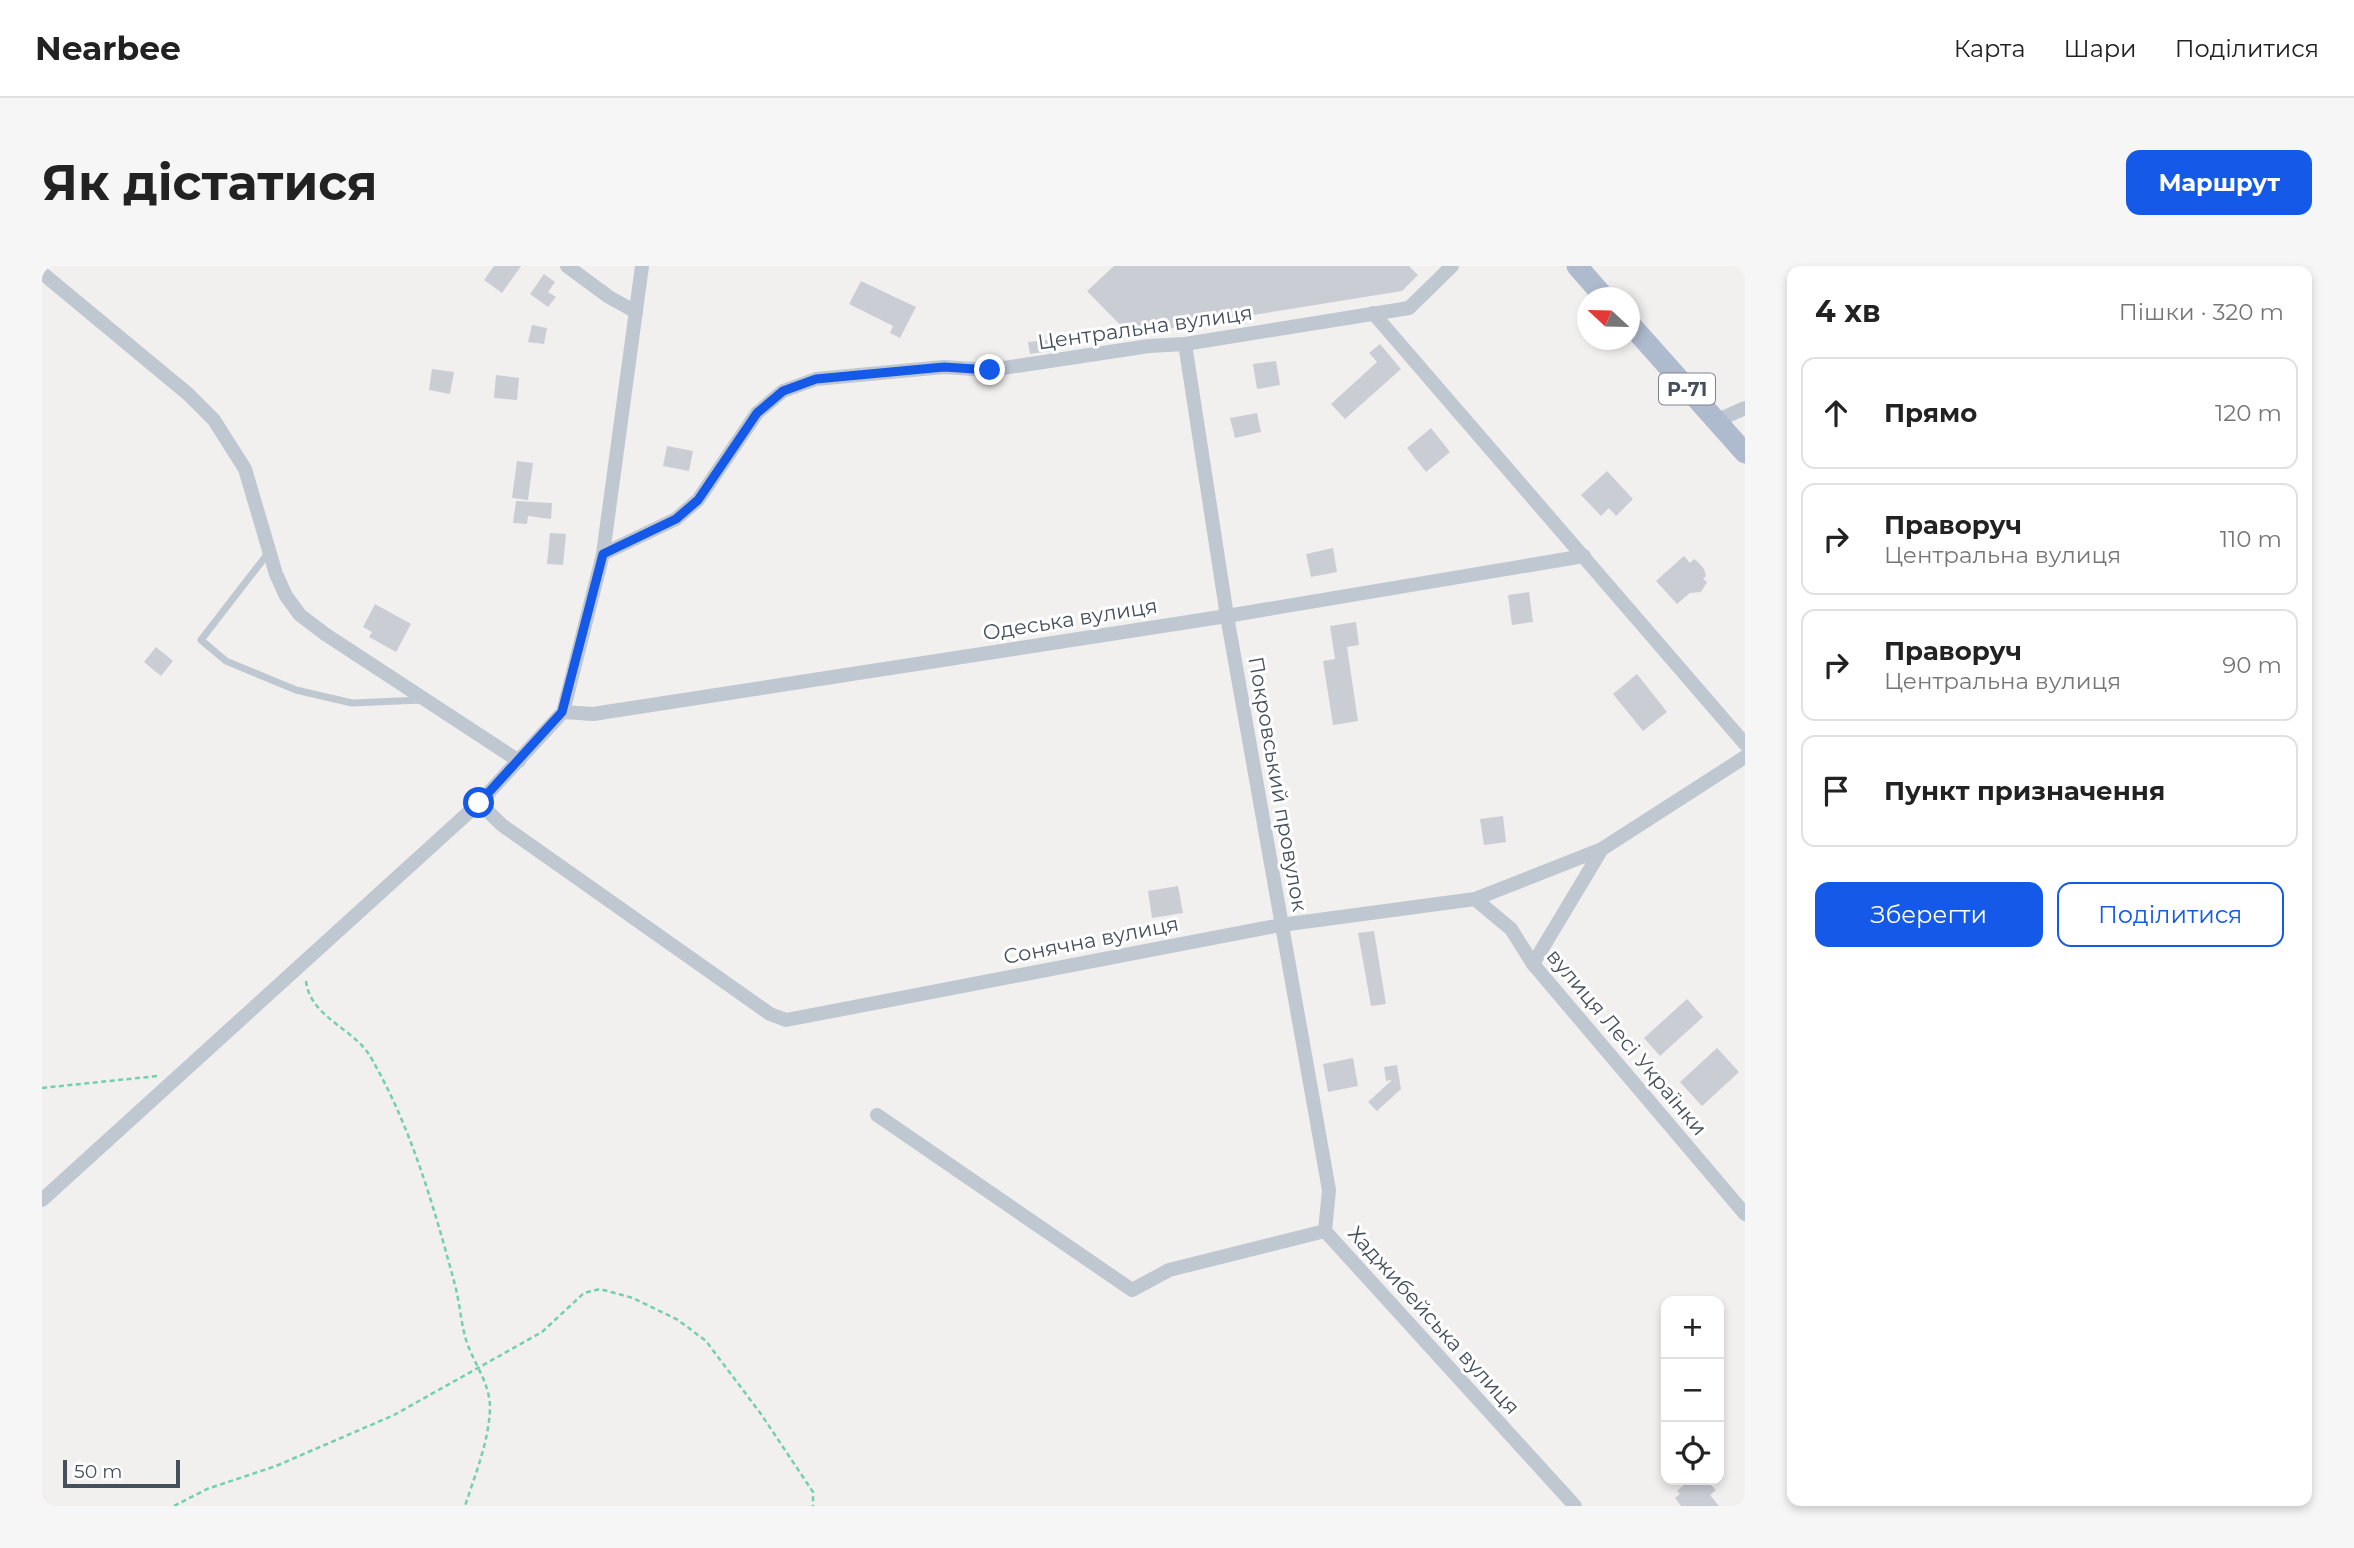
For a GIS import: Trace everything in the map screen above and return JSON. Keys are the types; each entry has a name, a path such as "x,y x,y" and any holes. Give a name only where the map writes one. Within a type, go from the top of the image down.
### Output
{"main road":[{"path":"1577,266 1595,287"},
{"name":"Р-71","path":"1640,336 1745,453"}],"street":[{"path":"568,266 609,297 636,312"},
{"path":"42,1200 479,803 562,712 603,554 642,266"},
{"name":"Центральна вулиця","path":"603,554 676,519 698,500 757,413 783,391 816,379 944,367 990,370 1149,346 1185,344 1409,308 1452,266"},
{"path":"42,272 188,394 214,419 245,469 286,596 300,615 519,761"},
{"path":"1373,313 1745,744"},
{"name":"Покровський провулок","path":"1185,344 1227,616 1329,1190 1325,1231"},
{"path":"1716,421 1745,408"},
{"name":"Одеська вулиця","path":"562,712 593,714 1227,616 1584,556"},
{"name":"Сонячна вулиця","path":"479,803 502,825 771,1014 786,1020 1281,925 1475,899 1602,849 1745,757"},
{"path":"1533,964 1602,849"},
{"name":"вулиця Лесі Українки","path":"1475,899 1511,929 1533,964 1745,1214"},
{"name":"Хаджибейська вулиця","path":"877,1115 1132,1290 1169,1270 1325,1231 1575,1506"}],"lane":[{"path":"270,552 201,640 226,661 296,690 352,704 426,700"}],"path":[{"path":"306,960 306,984 310,997 323,1013 366,1050 401,1119 433,1206 456,1289 467,1342 487,1390 489,1423 465,1506"},
{"path":"42,1088 181,1073"},
{"path":"174,1506 208,1489 276,1466 394,1415 542,1332 584,1293 600,1289 633,1298 678,1320 705,1341 761,1414 813,1492 813,1506"}],"building":[{"path":"494,266 521,266 502,293 484,280"},
{"path":"1114,266 1409,266 1418,275 1402,291 1130,335 1087,291"},
{"path":"544,274 555,282 548,292 556,297 548,307 530,294"},
{"path":"861,281 916,307 900,338 890,333 893,326 849,304"},
{"path":"532,325 547,328 544,344 528,342"},
{"path":"1055,339 1057,350 1030,354 1028,342"},
{"path":"1380,344 1401,369 1345,419 1331,404 1377,362 1369,353"},
{"path":"1276,361 1280,385 1257,389 1253,364"},
{"path":"432,369 454,372 450,394 429,390"},
{"path":"496,375 519,378 517,400 494,398"},
{"path":"1257,413 1261,432 1235,438 1230,418"},
{"path":"1431,428 1450,452 1426,472 1407,448"},
{"path":"667,446 693,451 689,471 663,466"},
{"path":"517,461 533,463 528,500 512,498"},
{"path":"1607,471 1633,499 1616,516 1609,508 1601,516 1581,495"},
{"path":"516,501 552,503 551,519 528,516 527,524 513,523"},
{"path":"550,533 566,534 563,565 547,564"},
{"path":"1333,548 1337,572 1311,577 1306,554"},
{"path":"1684,556 1690,563 1694,559 1699,563 1706,576 1703,579 1707,582 1701,592 1690,593 1677,604 1656,581"},
{"path":"1529,592 1533,622 1512,625 1508,595"},
{"path":"375,604 411,624 396,652 369,637 372,632 363,627"},
{"path":"1356,622 1359,645 1347,647 1358,721 1333,725 1323,661 1335,659 1330,626"},
{"path":"156,647 173,661 161,676 144,662"},
{"path":"1637,674 1667,712 1643,731 1613,694"},
{"path":"1503,816 1506,842 1484,845 1480,819"},
{"path":"1178,886 1183,913 1152,918 1148,891"},
{"path":"1374,931 1386,1004 1371,1006 1358,933"},
{"path":"1687,999 1703,1017 1660,1056 1644,1038"},
{"path":"1717,1048 1739,1072 1702,1106 1680,1082"},
{"path":"1353,1058 1358,1086 1328,1092 1323,1064"},
{"path":"1397,1065 1401,1089 1377,1111 1368,1102 1392,1080 1386,1081 1384,1067"},
{"path":"1684,1485 1711,1485 1716,1490 1710,1495 1719,1506 1681,1506 1675,1498 1680,1494 1677,1491"}],"route":[{"path":"479,803 562,712 603,554 676,519 698,500 757,413 783,391 816,379 944,367 990,370"}]}
